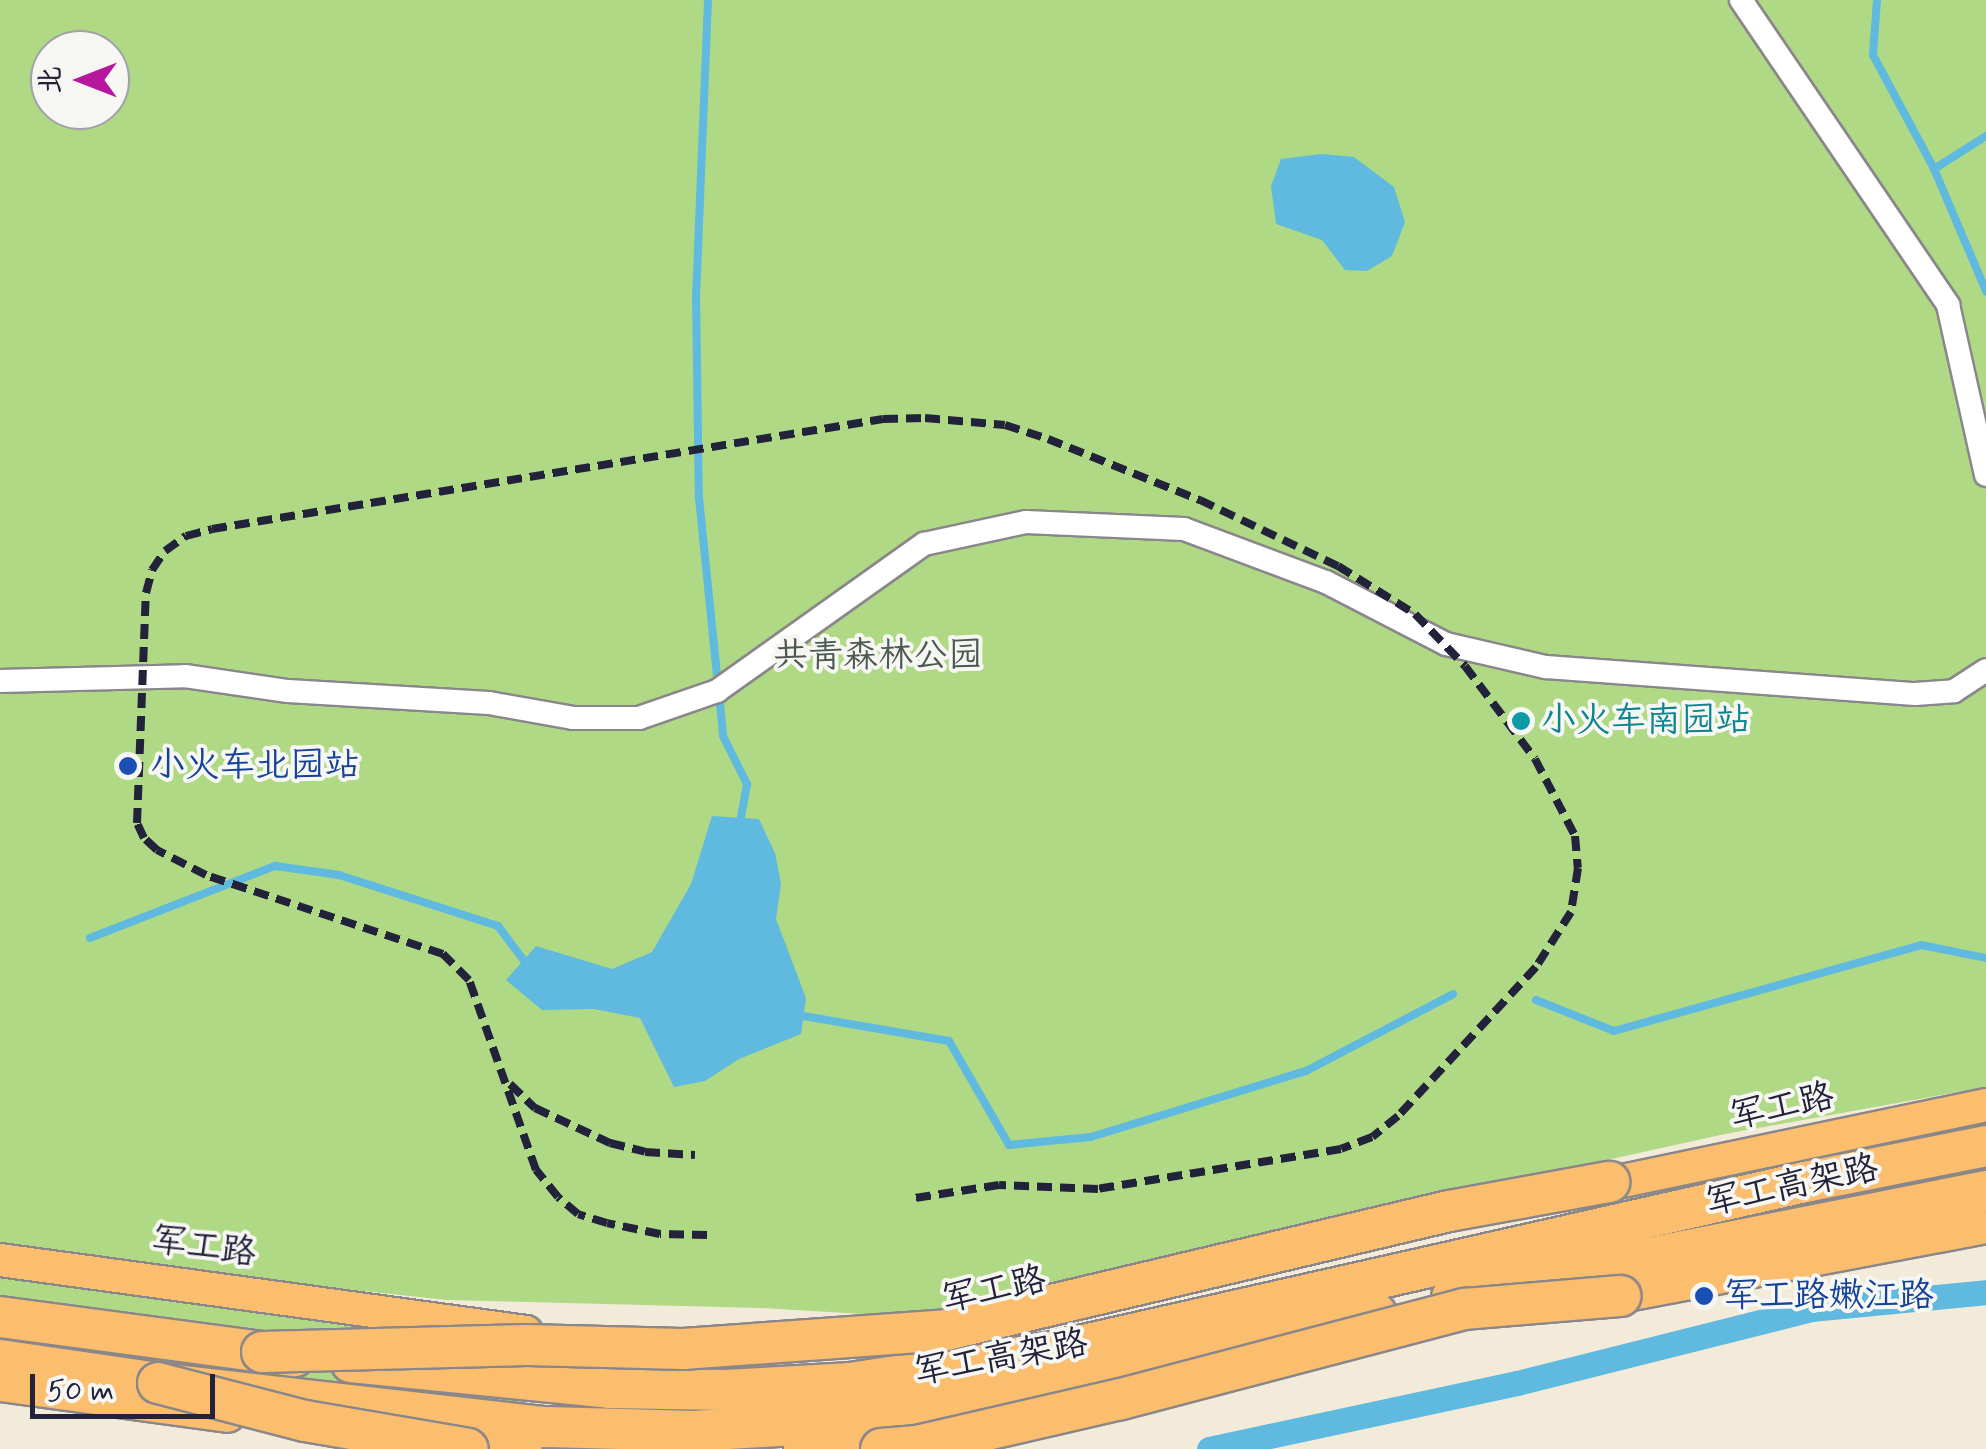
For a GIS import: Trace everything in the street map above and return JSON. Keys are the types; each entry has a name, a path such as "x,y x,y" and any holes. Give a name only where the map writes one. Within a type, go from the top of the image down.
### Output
{"highway":[{"name":"军工高架路","path":"0,1317 262,1352 610,1388 726,1390 850,1383 1052,1352 1805,1182 1986,1146"},
{"path":"262,1352 527,1345 683,1349 946,1330 1449,1211 1609,1182"},
{"name":"军工高架路","path":"0,1360 158,1383 547,1427 693,1431 831,1423 986,1398 1561,1274 1986,1191"},
{"path":"881,1449 917,1446 1121,1400 1465,1310 1620,1296"},
{"path":"158,1383 305,1420 468,1449"}],"main road":[{"name":"军工路","path":"0,1260 667,1351 847,1351 956,1341 1447,1230 1609,1182 1986,1105"},
{"path":"800,1449 958,1430 1620,1296 1986,1227"},
{"path":"0,1386 526,1449"}],"street":[{"path":"1741,0 1948,305 1986,475"},
{"path":"0,681 186,676 288,691 489,703 573,718 639,718 717,691 924,544 1026,522 1184,529 1326,582 1446,644 1546,667 1915,694 1954,691 1986,670"}],"green space":[{"name":"共青森林公园","path":"0,0 1986,0 1986,1087 1725,1134 1272,1234 948,1319 761,1308 447,1300 85,1261 0,1247"},
{"path":"0,1277 532,1352 521,1425 0,1352"}],"water":[{"path":"1322,154 1354,157 1394,187 1405,222 1392,256 1367,271 1345,270 1322,240 1276,224 1271,186 1281,159"},
{"path":"712,816 759,819 775,853 781,884 776,919 806,998 801,1034 739,1059 705,1081 674,1087 640,1018 594,1009 542,1010 506,980 536,946 612,969 652,952 691,884"}],"waterway":[{"path":"708,0 696,293 699,498 723,736 747,784 739,828"},
{"path":"1877,0 1873,55 1934,169 1986,291"},
{"path":"1934,169 1986,136"},
{"path":"90,938 275,866 339,875 498,926 528,966"},
{"path":"1536,1000 1614,1031 1921,945 1986,958"},
{"path":"798,1015 949,1041 1009,1145 1091,1137 1306,1071 1453,994"},
{"path":"1209,1449 1517,1383 1811,1309 1986,1292"}],"railway":[{"path":"707,1235 660,1234 607,1223 578,1214 558,1197 536,1170 469,980 443,954 206,875 157,850 144,838 137,823 146,593 152,570 165,551 186,536 212,529 883,419 925,418 1005,425 1048,439 1200,500 1338,566 1415,614 1465,666 1535,759 1575,836 1578,868 1571,912 1536,967 1398,1116 1372,1137 1341,1149 1098,1189 999,1185 915,1198"},
{"path":"510,1084 535,1108 610,1143 645,1152 695,1155"}],"place":[{"name":"小火车南园站","path":"1521,721"},
{"name":"小火车北园站","path":"128,766"},
{"name":"军工路嫩江路","path":"1704,1296"}]}
